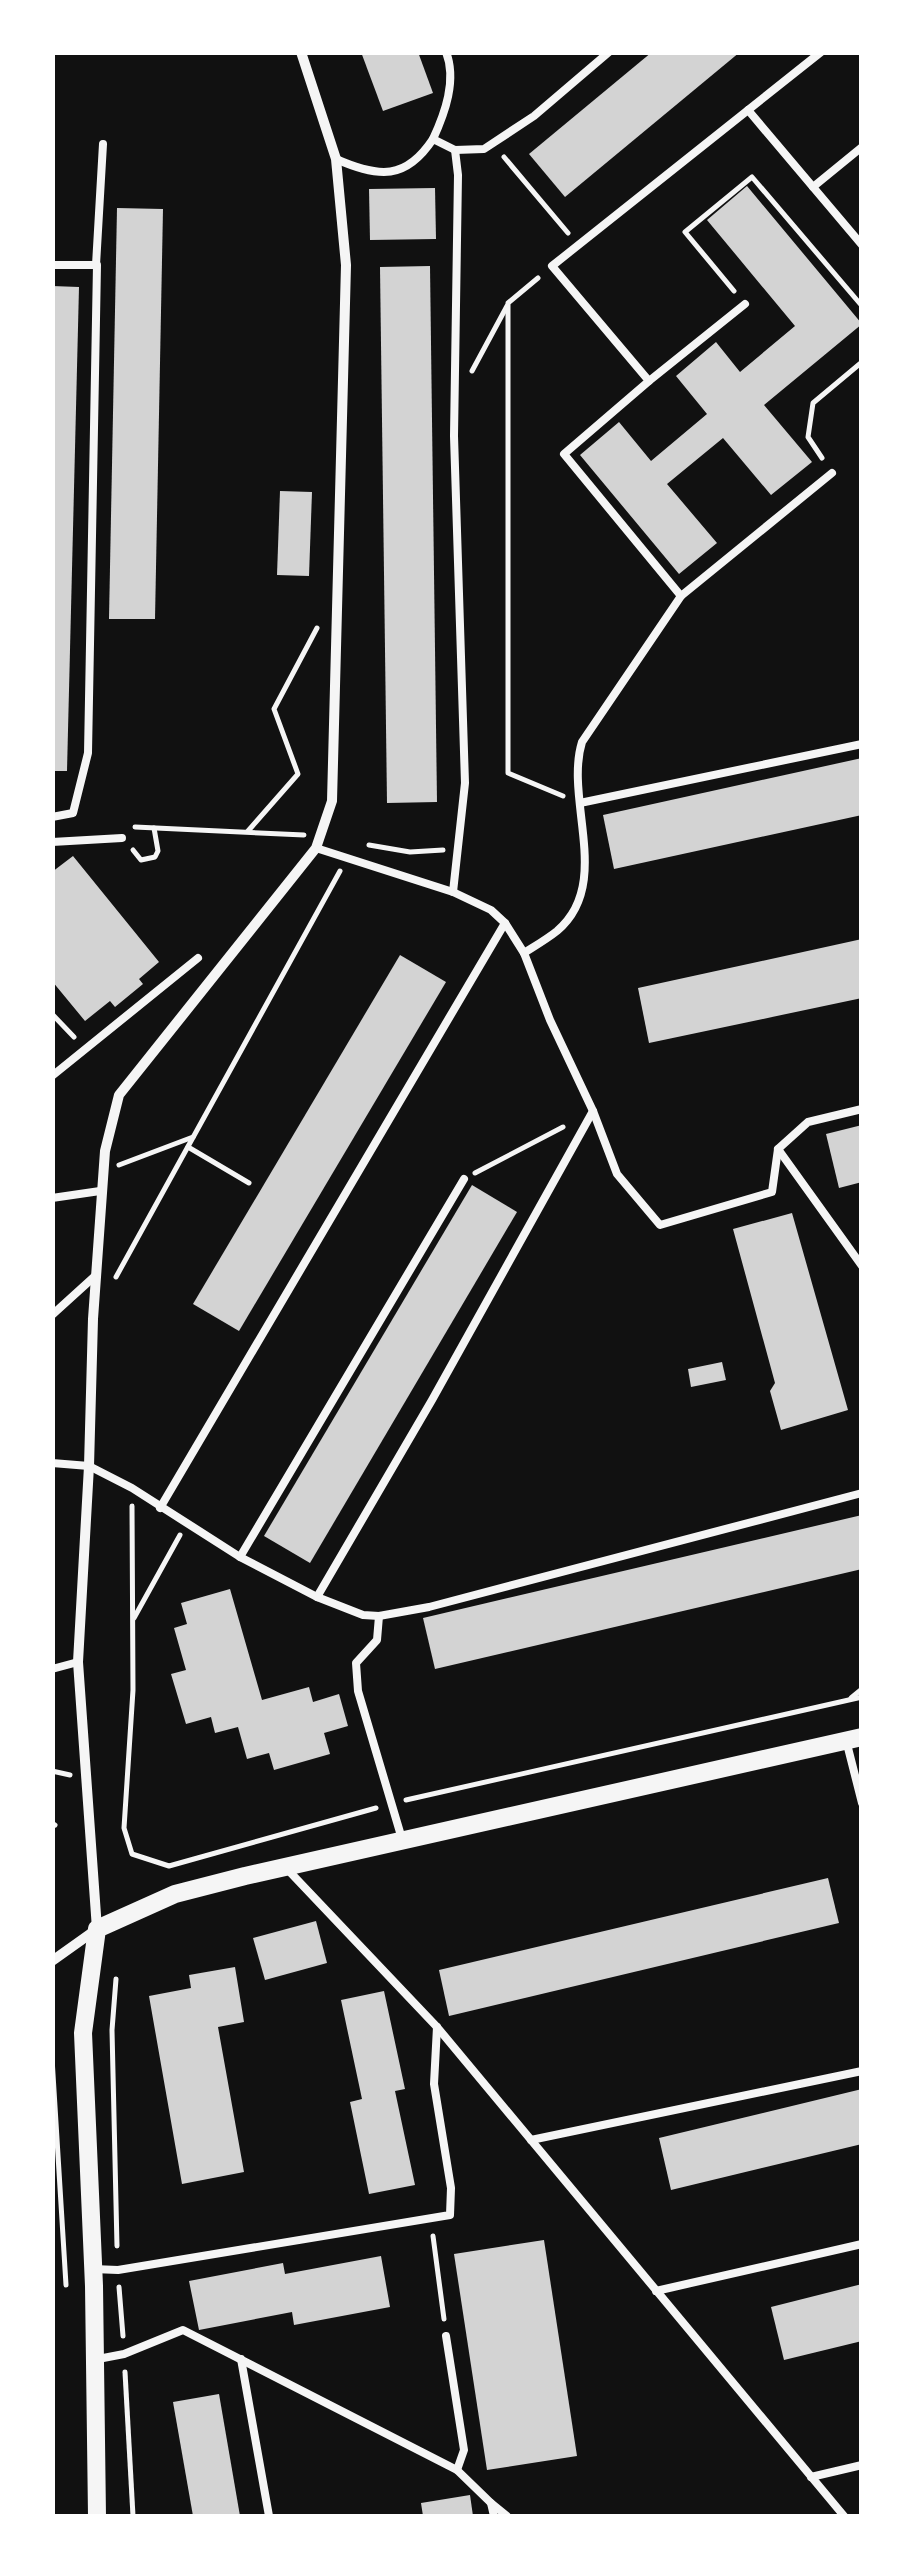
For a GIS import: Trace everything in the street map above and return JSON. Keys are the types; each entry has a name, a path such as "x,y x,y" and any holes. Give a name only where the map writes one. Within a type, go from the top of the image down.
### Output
{"street":[{"path":"97,2516 83,2033 97,1929 78,1662 100,1192 119,1094 318,842 332,801 346,265 336,159 302,52"},
{"path":"52,1960 97,1929 175,1894 402,1838 854,1738"}],"lane":[{"path":"336,159 383,174 408,168 433,138 448,94 450,62 446,52"},
{"path":"433,138 455,150 484,149 534,116 610,52"},
{"path":"649,381 552,266 821,52"},
{"path":"748,110 862,245"},
{"path":"52,817 73,813 88,753 96,265 103,144"},
{"path":"813,187 862,147"},
{"path":"452,892 465,783 454,405 458,175 455,150"},
{"path":"52,265 96,265"},
{"path":"682,596 564,454 745,304"},
{"path":"524,953 560,930 580,898 585,868 576,761 582,742 682,596 832,473"},
{"path":"580,804 862,744"},
{"path":"52,842 122,838"},
{"path":"318,842 347,858 452,892 491,910 505,923 524,953 617,1174 660,1226 772,1192 778,1149 808,1122 862,1109"},
{"path":"160,1508 505,923"},
{"path":"52,1076 198,958"},
{"path":"317,1596 432,1400 593,1111"},
{"path":"778,1149 862,1266"},
{"path":"240,1557 464,1179"},
{"path":"53,1198 100,1192"},
{"path":"52,1316 95,1276"},
{"path":"52,1463 89,1466 132,1488 240,1557 317,1596 364,1615 379,1616 429,1608 862,1492"},
{"path":"379,1616 377,1640 356,1663 358,1691 402,1838"},
{"path":"52,1669 78,1662"},
{"path":"854,1738 862,1802"},
{"path":"285,1867 437,2027 844,2516"},
{"path":"92,2269 118,2270 450,2214 434,2084 437,2027"},
{"path":"530,2140 862,2071"},
{"path":"656,2290 862,2244"},
{"path":"93,2360 124,2354 183,2330 457,2470 507,2516"},
{"path":"446,2336 464,2450 457,2470"},
{"path":"241,2359 269,2516"},
{"path":"811,2477 862,2465"},
{"path":"492,2503 494,2516"}],"path":[{"path":"492,144 578,245"},
{"path":"745,304 685,232 752,178 862,306"},
{"path":"454,405 508,304 552,266"},
{"path":"508,304 508,772 580,804"},
{"path":"832,473 808,437 813,404 862,362"},
{"path":"248,832 298,774 274,709 338,596"},
{"path":"123,827 248,832 410,852 460,847"},
{"path":"136,854 145,860 155,857 158,851 154,828"},
{"path":"112,1285 347,858"},
{"path":"52,1014 85,1050"},
{"path":"464,1179 593,1111"},
{"path":"102,1171 193,1137"},
{"path":"188,1146 250,1183"},
{"path":"133,1620 186,1524"},
{"path":"849,1700 862,1689"},
{"path":"116,1979 112,2030 118,2270 133,2516"},
{"path":"52,2058 66,2285"},
{"path":"430,2218 446,2336"}],"building":[{"path":"361,52 418,52 433,93 383,111"},
{"path":"652,52 740,52 565,197 529,154"},
{"path":"747,186 862,324 764,405 812,462 771,495 723,438 667,484 717,543 679,574 580,455 619,422 651,461 707,414 676,376 716,342 740,372 795,326 707,220"},
{"path":"435,188 436,239 370,240 369,189"},
{"path":"117,208 163,209 155,619 109,619"},
{"path":"430,266 437,802 387,803 380,267"},
{"path":"52,286 79,287 67,771 52,771"},
{"path":"280,491 312,492 309,576 277,575"},
{"path":"862,758 862,815 614,869 603,815"},
{"path":"73,856 159,962 139,979 143,984 115,1007 110,1001 85,1021 52,981 52,872"},
{"path":"862,939 862,998 649,1043 638,988"},
{"path":"400,955 446,982 239,1331 193,1304"},
{"path":"862,1125 862,1182 839,1188 826,1134"},
{"path":"472,1185 517,1212 310,1563 264,1536"},
{"path":"792,1213 848,1410 781,1430 770,1391 775,1383 733,1229"},
{"path":"722,1362 726,1380 691,1387 688,1369"},
{"path":"862,1515 862,1569 435,1669 423,1618"},
{"path":"230,1589 262,1700 309,1687 313,1702 339,1694 348,1726 324,1733 330,1754 274,1770 269,1753 247,1759 238,1727 215,1733 211,1717 186,1724 171,1674 186,1670 174,1628 187,1624 181,1603"},
{"path":"828,1878 839,1923 449,2016 439,1970"},
{"path":"316,1921 327,1963 265,1980 253,1938"},
{"path":"235,1967 244,2022 218,2027 244,2172 182,2184 149,1996 191,1988 189,1975"},
{"path":"384,1991 405,2089 395,2091 415,2185 369,2194 350,2102 362,2099 341,2000"},
{"path":"862,2089 862,2144 671,2190 659,2138"},
{"path":"544,2240 577,2456 487,2470 454,2254"},
{"path":"381,2256 390,2307 294,2325 292,2312 199,2330 189,2281 283,2263 285,2274"},
{"path":"862,2284 862,2341 784,2360 771,2307"},
{"path":"219,2394 240,2516 193,2516 173,2402"},
{"path":"470,2495 473,2516 423,2516 421,2503"}]}
